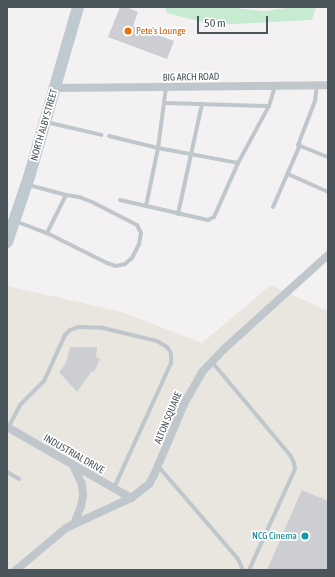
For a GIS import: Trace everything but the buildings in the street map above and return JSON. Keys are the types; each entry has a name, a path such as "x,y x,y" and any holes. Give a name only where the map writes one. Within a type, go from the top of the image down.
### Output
{"street":[{"name":"NORTH ALBY STREET","path":"7,242 45,122 78,7"},
{"name":"BIG ARCH ROAD","path":"55,88 328,85"},
{"name":"ALTON SQUARE","path":"16,570 48,542 74,524 131,498 149,484 191,388 211,361 328,255"},
{"name":"INDUSTRIAL DRIVE","path":"8,427 131,498"},
{"path":"73,464 82,484 83,496 74,524"}],"lane":[{"path":"274,206 300,145 298,145 316,101 317,85"},
{"path":"120,200 208,220 214,217 238,163 269,106 275,86"},
{"path":"146,206 158,148 166,87"},
{"path":"164,103 269,106"},
{"path":"178,214 202,104"},
{"path":"45,122 102,135"},
{"path":"109,136 158,148 238,163"},
{"path":"300,145 328,157"},
{"path":"288,174 328,192"},
{"path":"14,221 47,234 116,266 125,264 132,258 139,244 141,233 136,225 92,202 26,184"},
{"path":"47,234 66,195"},
{"path":"8,427 20,406 44,381 65,335 70,330 78,327 103,328 157,340 167,346 171,353 171,362 114,488"},
{"path":"211,361 290,455 294,463 295,469 249,570"},
{"path":"158,466 238,559 243,570"},
{"path":"7,472 19,479"}],"shaded area":[{"path":"271,285 328,311 328,570 7,570 7,286 122,312 202,343"}],"green space":[{"path":"165,7 225,7 264,11 295,7 316,7 312,20 214,25 167,13"}],"place":[{"name":"Pete's Lounge","path":"128,31"},
{"name":"NCG Cinema","path":"305,536"}]}
